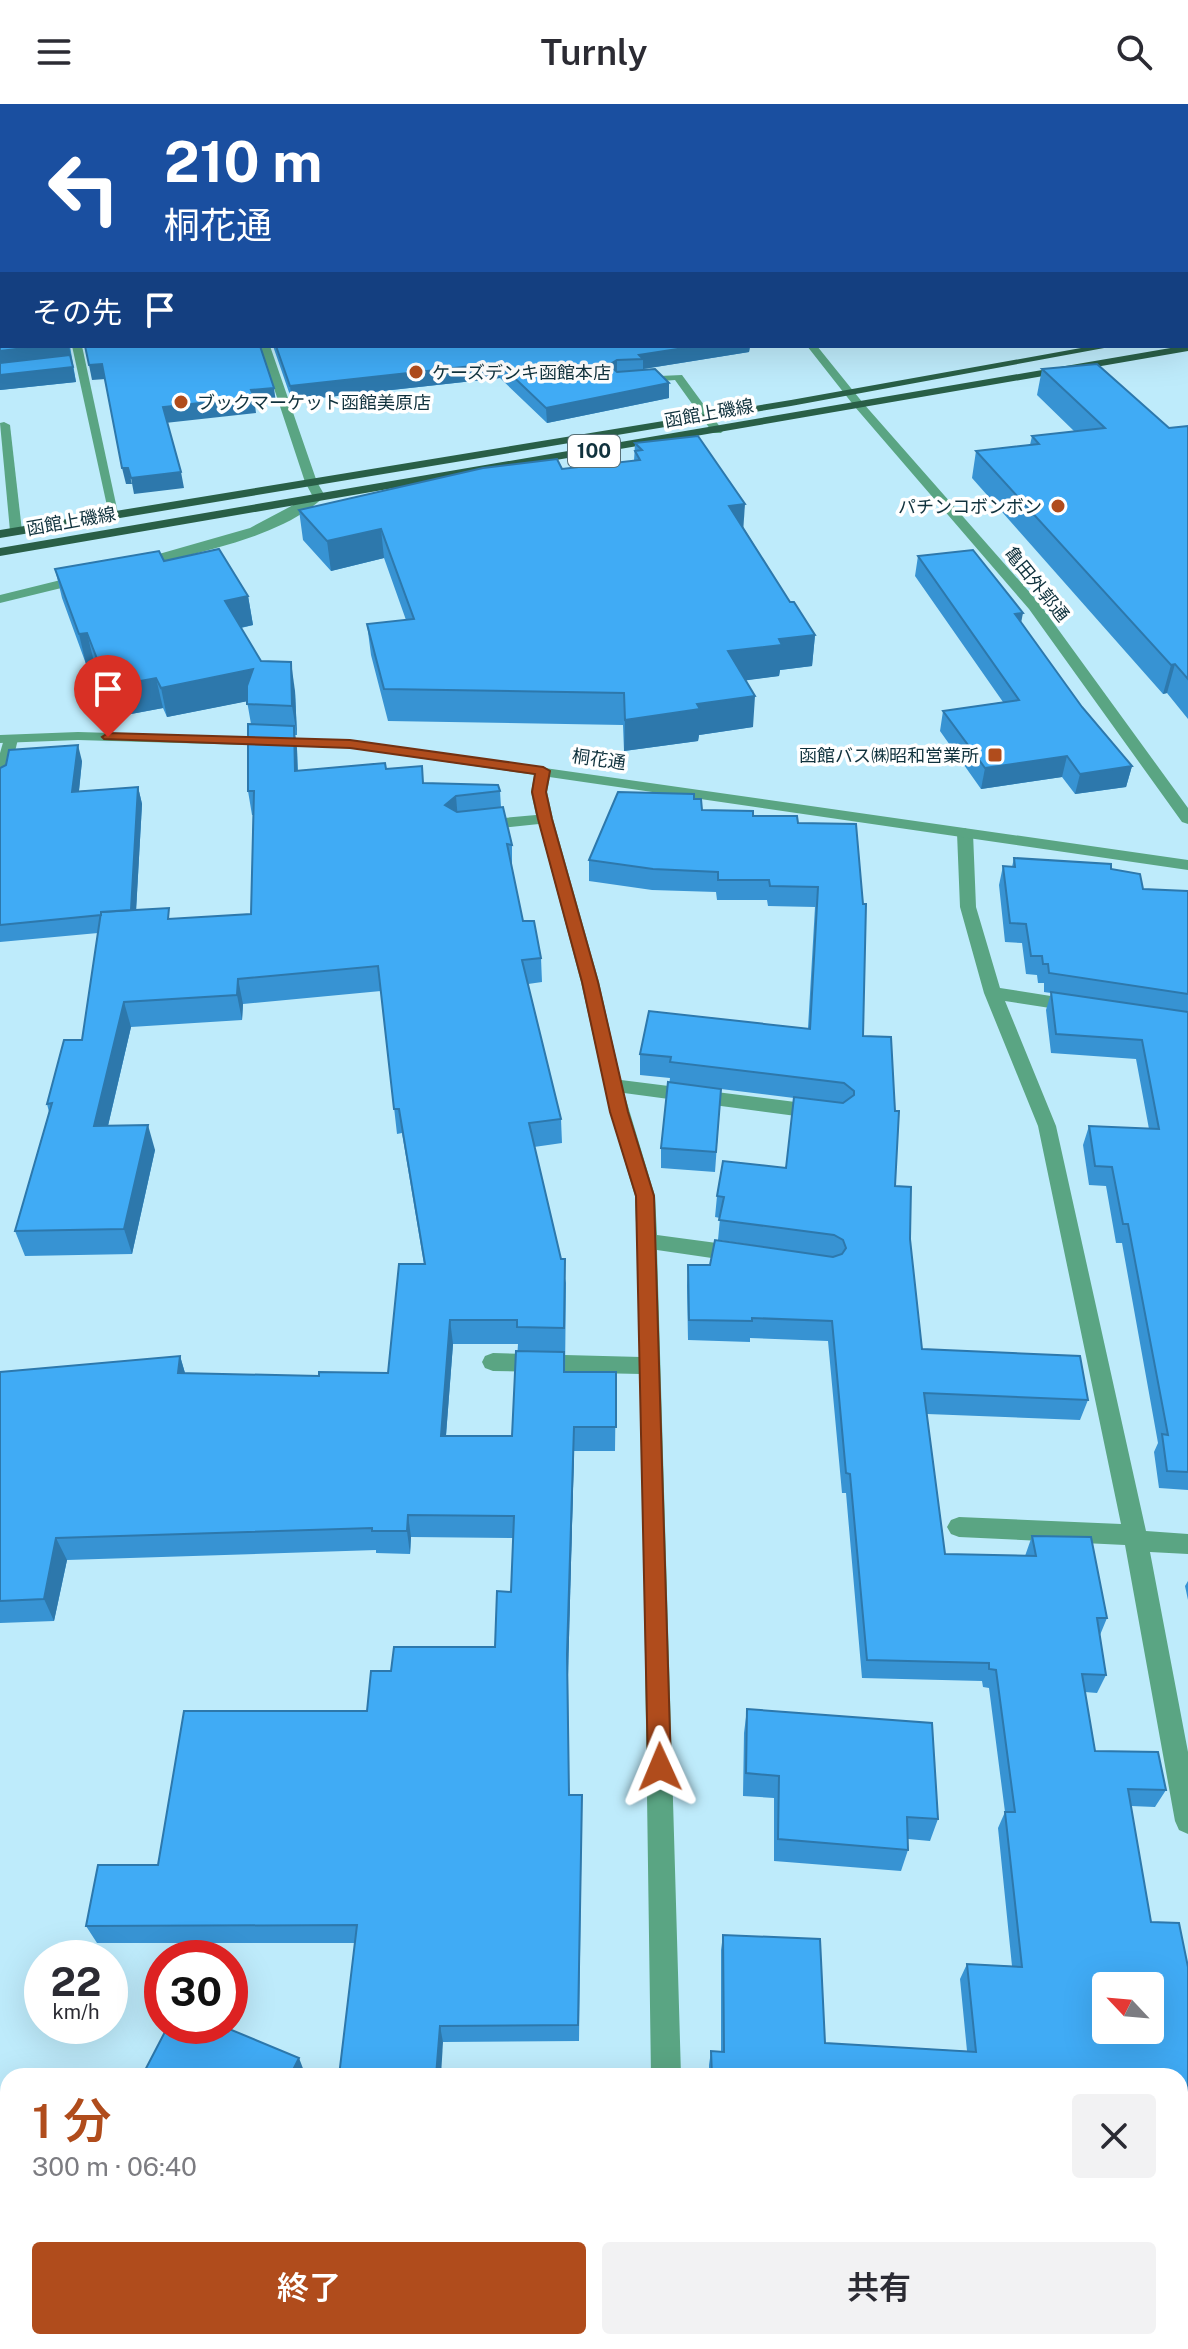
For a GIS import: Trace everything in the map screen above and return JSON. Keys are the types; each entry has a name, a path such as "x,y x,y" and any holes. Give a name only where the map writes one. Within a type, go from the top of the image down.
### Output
{"main road":[{"name":"函館上磯線","path":"0,534 1098,348"},
{"name":"函館上磯線","path":"0,552 717,431 1157,349 1188,348"}],"street":[{"path":"77,348 115,515"},
{"path":"0,599 266,528 293,515 319,496 311,482 266,348"},
{"name":"亀田外郭通","path":"814,348 859,405 1034,606 1188,819"},
{"path":"67,364 80,363"},
{"path":"617,381 678,377 717,431"},
{"path":"0,426 4,425 16,531"},
{"name":"桐花通","path":"5,739 78,736 350,744 1188,865"},
{"path":"0,781 5,739"},
{"path":"543,771 539,792 545,819 590,982 613,1085 645,1196 652,1366 666,2068"},
{"path":"458,828 545,819"},
{"path":"965,833 968,907 993,993 1047,1126 1135,1538 1188,1821"},
{"path":"993,993 1098,1009"},
{"path":"613,1085 840,1114"},
{"path":"649,1241 754,1256"},
{"path":"493,1362 652,1366"},
{"path":"959,1527 1188,1544"}],"building":[{"path":"85,348 261,348 274,388 251,390 254,397 163,407 181,472 131,478 128,468 122,468 102,364 89,365"},
{"name":"ケーズデンキ函館本店","path":"277,348 684,348 639,355 643,359 617,360 609,365 617,372 655,369 669,383 546,408 499,363 290,386"},
{"path":"70,355 73,367 0,375 0,363"},
{"path":"1097,364 1169,428 1188,426 1188,679 1175,664 1171,665 976,451 1039,444 1032,436 1105,428 1042,369"},
{"path":"698,436 745,504 729,506 790,602 794,602 815,635 779,639 782,645 728,651 755,696 697,704 700,709 625,720 624,693 384,689 367,624 414,619 381,529 327,541 299,510 483,468 557,459 562,469 640,460 635,451 642,450 635,443"},
{"path":"219,549 248,596 225,601 261,661 291,662 292,706 247,704 247,686 253,669 161,688 156,678 108,687 87,633 79,634 55,569 159,551 164,561"},
{"path":"973,550 1023,613 1015,614 1082,707 1132,766 1080,774 1067,756 985,768 943,711 1019,700 918,556"},
{"path":"248,724 294,726 295,771 385,763 386,769 422,766 423,783 498,785 500,791 456,796 445,805 457,812 503,807 512,845 507,844 523,921 534,921 541,958 522,960 561,1119 529,1123 561,1259 565,1259 564,1328 517,1327 517,1320 450,1320 441,1436 512,1436 516,1351 564,1352 564,1372 616,1372 616,1427 574,1427 567,1654 569,1795 582,1795 578,2025 440,2026 437,2068 340,2068 357,1925 86,1926 98,1865 158,1865 184,1711 367,1711 371,1671 391,1671 394,1647 495,1647 497,1591 511,1592 514,1516 408,1515 407,1531 372,1531 372,1528 56,1538 44,1599 0,1601 0,1372 180,1356 178,1373 319,1376 319,1372 388,1373 399,1264 425,1264 399,1109 394,1109 378,966 238,979 237,995 124,1002 94,1126 148,1125 124,1229 15,1231 52,1103 47,1104 64,1040 82,1040 101,912 169,908 168,919 251,914 254,791 248,791"},
{"path":"78,745 72,792 138,787 131,910 0,925 0,768 6,765 9,750"},
{"path":"618,792 694,794 694,799 701,799 702,810 753,811 753,816 797,816 798,823 856,824 863,904 866,904 863,1036 891,1037 895,1111 899,1111 895,1186 911,1187 910,1239 922,1349 1080,1356 1088,1400 924,1393 945,1554 1036,1556 1032,1536 1091,1537 1107,1618 1097,1618 1106,1675 1082,1674 1095,1751 1158,1752 1166,1790 1128,1789 1151,1922 1179,1923 1188,1967 1188,2068 712,2068 711,2051 724,2052 723,1935 820,1939 825,2043 976,2052 967,1964 1022,1967 1005,1812 1015,1812 996,1670 989,1669 989,1663 867,1660 832,1321 752,1318 752,1321 689,1320 688,1265 710,1265 715,1240 833,1257 842,1254 846,1248 843,1240 834,1235 719,1220 724,1197 717,1196 723,1161 786,1168 794,1097 843,1103 854,1095 854,1091 844,1083 670,1062 671,1057 640,1054 649,1011 810,1029 818,887 770,886 769,880 718,880 718,872 653,869 589,860"},
{"path":"1014,858 1111,864 1111,869 1140,874 1143,889 1188,891 1188,994 1049,973 1048,964 1043,964 1042,956 1031,956 1026,924 1010,923 1003,866 1015,867"},
{"path":"1051,992 1188,1012 1188,1472 1167,1471 1162,1434 1168,1435 1128,1224 1123,1224 1112,1167 1095,1166 1089,1126 1159,1129 1142,1040 1056,1034"},
{"path":"668,1082 721,1089 716,1152 661,1148"},
{"path":"747,1709 932,1723 938,1819 907,1817 908,1850 778,1839 779,1776 746,1773"},
{"path":"248,2037 299,2058 294,2068 146,2068 159,2044 248,2044"}],"place":[{"name":"ケーズデンキ函館本店","path":"416,372"},
{"name":"ブックマーケット函館美原店","path":"181,402"},
{"name":"パチンコボンボン","path":"1058,506"},
{"name":"函館バス㈱昭和営業所","path":"995,755"}],"route":[{"path":"108,737 350,744 543,771 539,792 545,819 590,982 619,1112 645,1196 649,1241 660,1767"}]}
